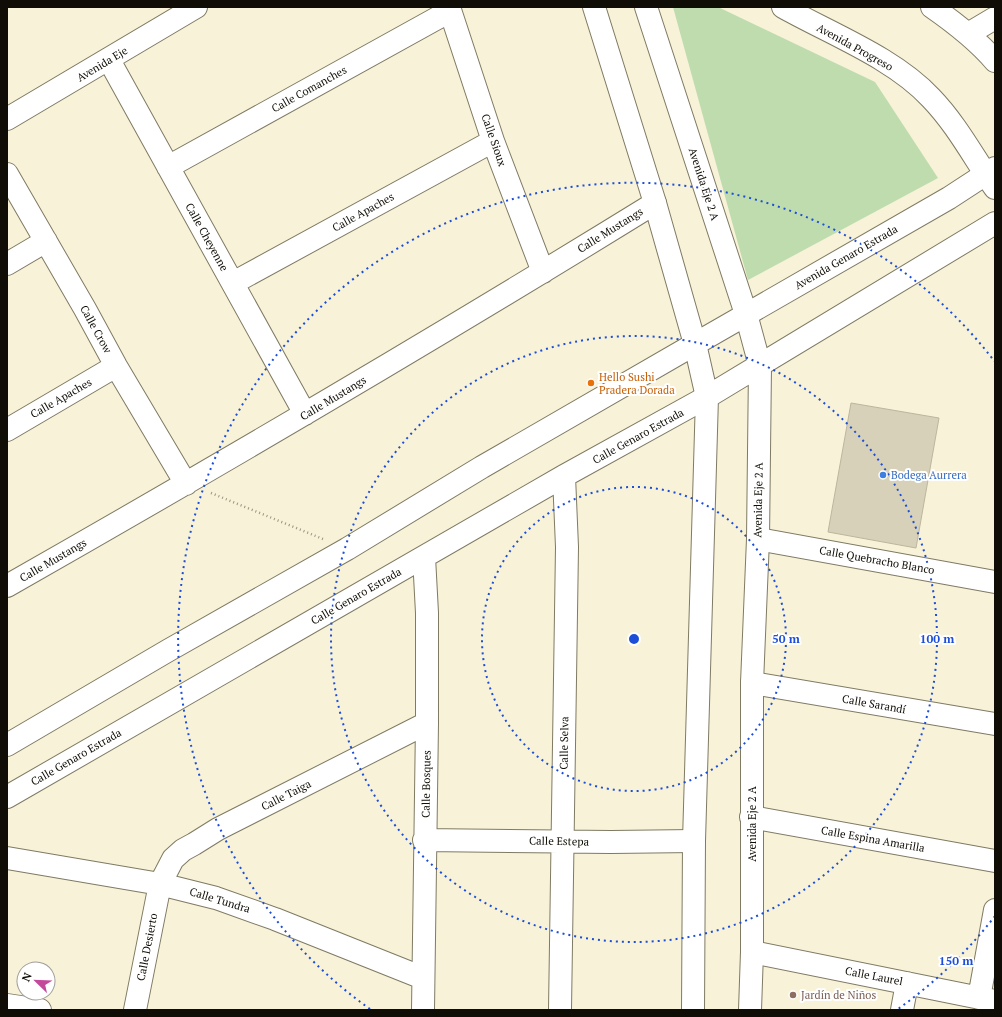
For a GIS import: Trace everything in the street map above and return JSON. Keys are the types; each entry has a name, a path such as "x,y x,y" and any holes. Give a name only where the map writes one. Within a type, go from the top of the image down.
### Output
{"street":[{"name":"Avenida Eje","path":"7,119 109,60 196,7"},
{"path":"594,7 655,203 695,344 708,397 694,840 693,1010"},
{"name":"Avenida Eje 2 A","path":"646,7 746,314 760,366 758,539 752,683 752,952 750,1010"},
{"name":"Avenida Progreso","path":"784,7 889,64 910,79 931,97 992,177"},
{"path":"932,7 968,34 995,61"},
{"name":"Calle Sioux","path":"450,9 494,140 543,272"},
{"name":"Calle Comanches","path":"168,167 450,9"},
{"path":"968,34 995,18"},
{"name":"Calle Cheyenne","path":"109,60 305,414"},
{"name":"Calle Apaches","path":"233,283 494,140"},
{"name":"Calle Crow","path":"7,174 116,366 186,484"},
{"name":"Avenida Genaro Estrada","path":"695,344 949,198 992,177"},
{"name":"Calle Mustangs","path":"7,586 305,414 543,272 655,203"},
{"path":"708,397 995,223"},
{"path":"7,264 46,241"},
{"path":"7,745 169,650 347,549 482,467 695,344"},
{"name":"Calle Apaches","path":"7,430 116,366"},
{"name":"Calle Genaro Estrada","path":"7,797 564,476 708,397"},
{"name":"Calle Selva","path":"560,1010 567,547 564,476"},
{"name":"Calle Quebracho Blanco","path":"758,539 995,582"},
{"name":"Calle Bosques","path":"423,1010 424,840 427,723 427,613 424,557"},
{"name":"Calle Sarandí","path":"752,683 995,724"},
{"name":"Calle Taiga","path":"160,884 174,859 183,850 218,829 427,723"},
{"name":"Calle Espina Amarilla","path":"752,817 995,861"},
{"name":"Calle Estepa","path":"424,840 611,842 694,840"},
{"name":"Calle Tundra","path":"7,858 160,884 216,898 242,906 423,978"},
{"name":"Calle Desierto","path":"135,1010 160,884"},
{"path":"987,1000 995,910"},
{"name":"Calle Laurel","path":"752,952 987,1000"},
{"path":"902,1010 907,983"},
{"path":"7,1005 40,1010"}],"path":[{"path":"186,484 347,549"}],"green space":[{"path":"673,7 718,7 875,82 938,178 748,280"}],"building":[{"name":"Bodega Aurrera","path":"851,403 939,418 916,548 828,532"}],"place":[{"name":"Hello Sushi Pradera Dorada","path":"591,383"},
{"name":"Bodega Aurrera","path":"883,475"},
{"name":"Jardín de Niños","path":"793,995"}]}
